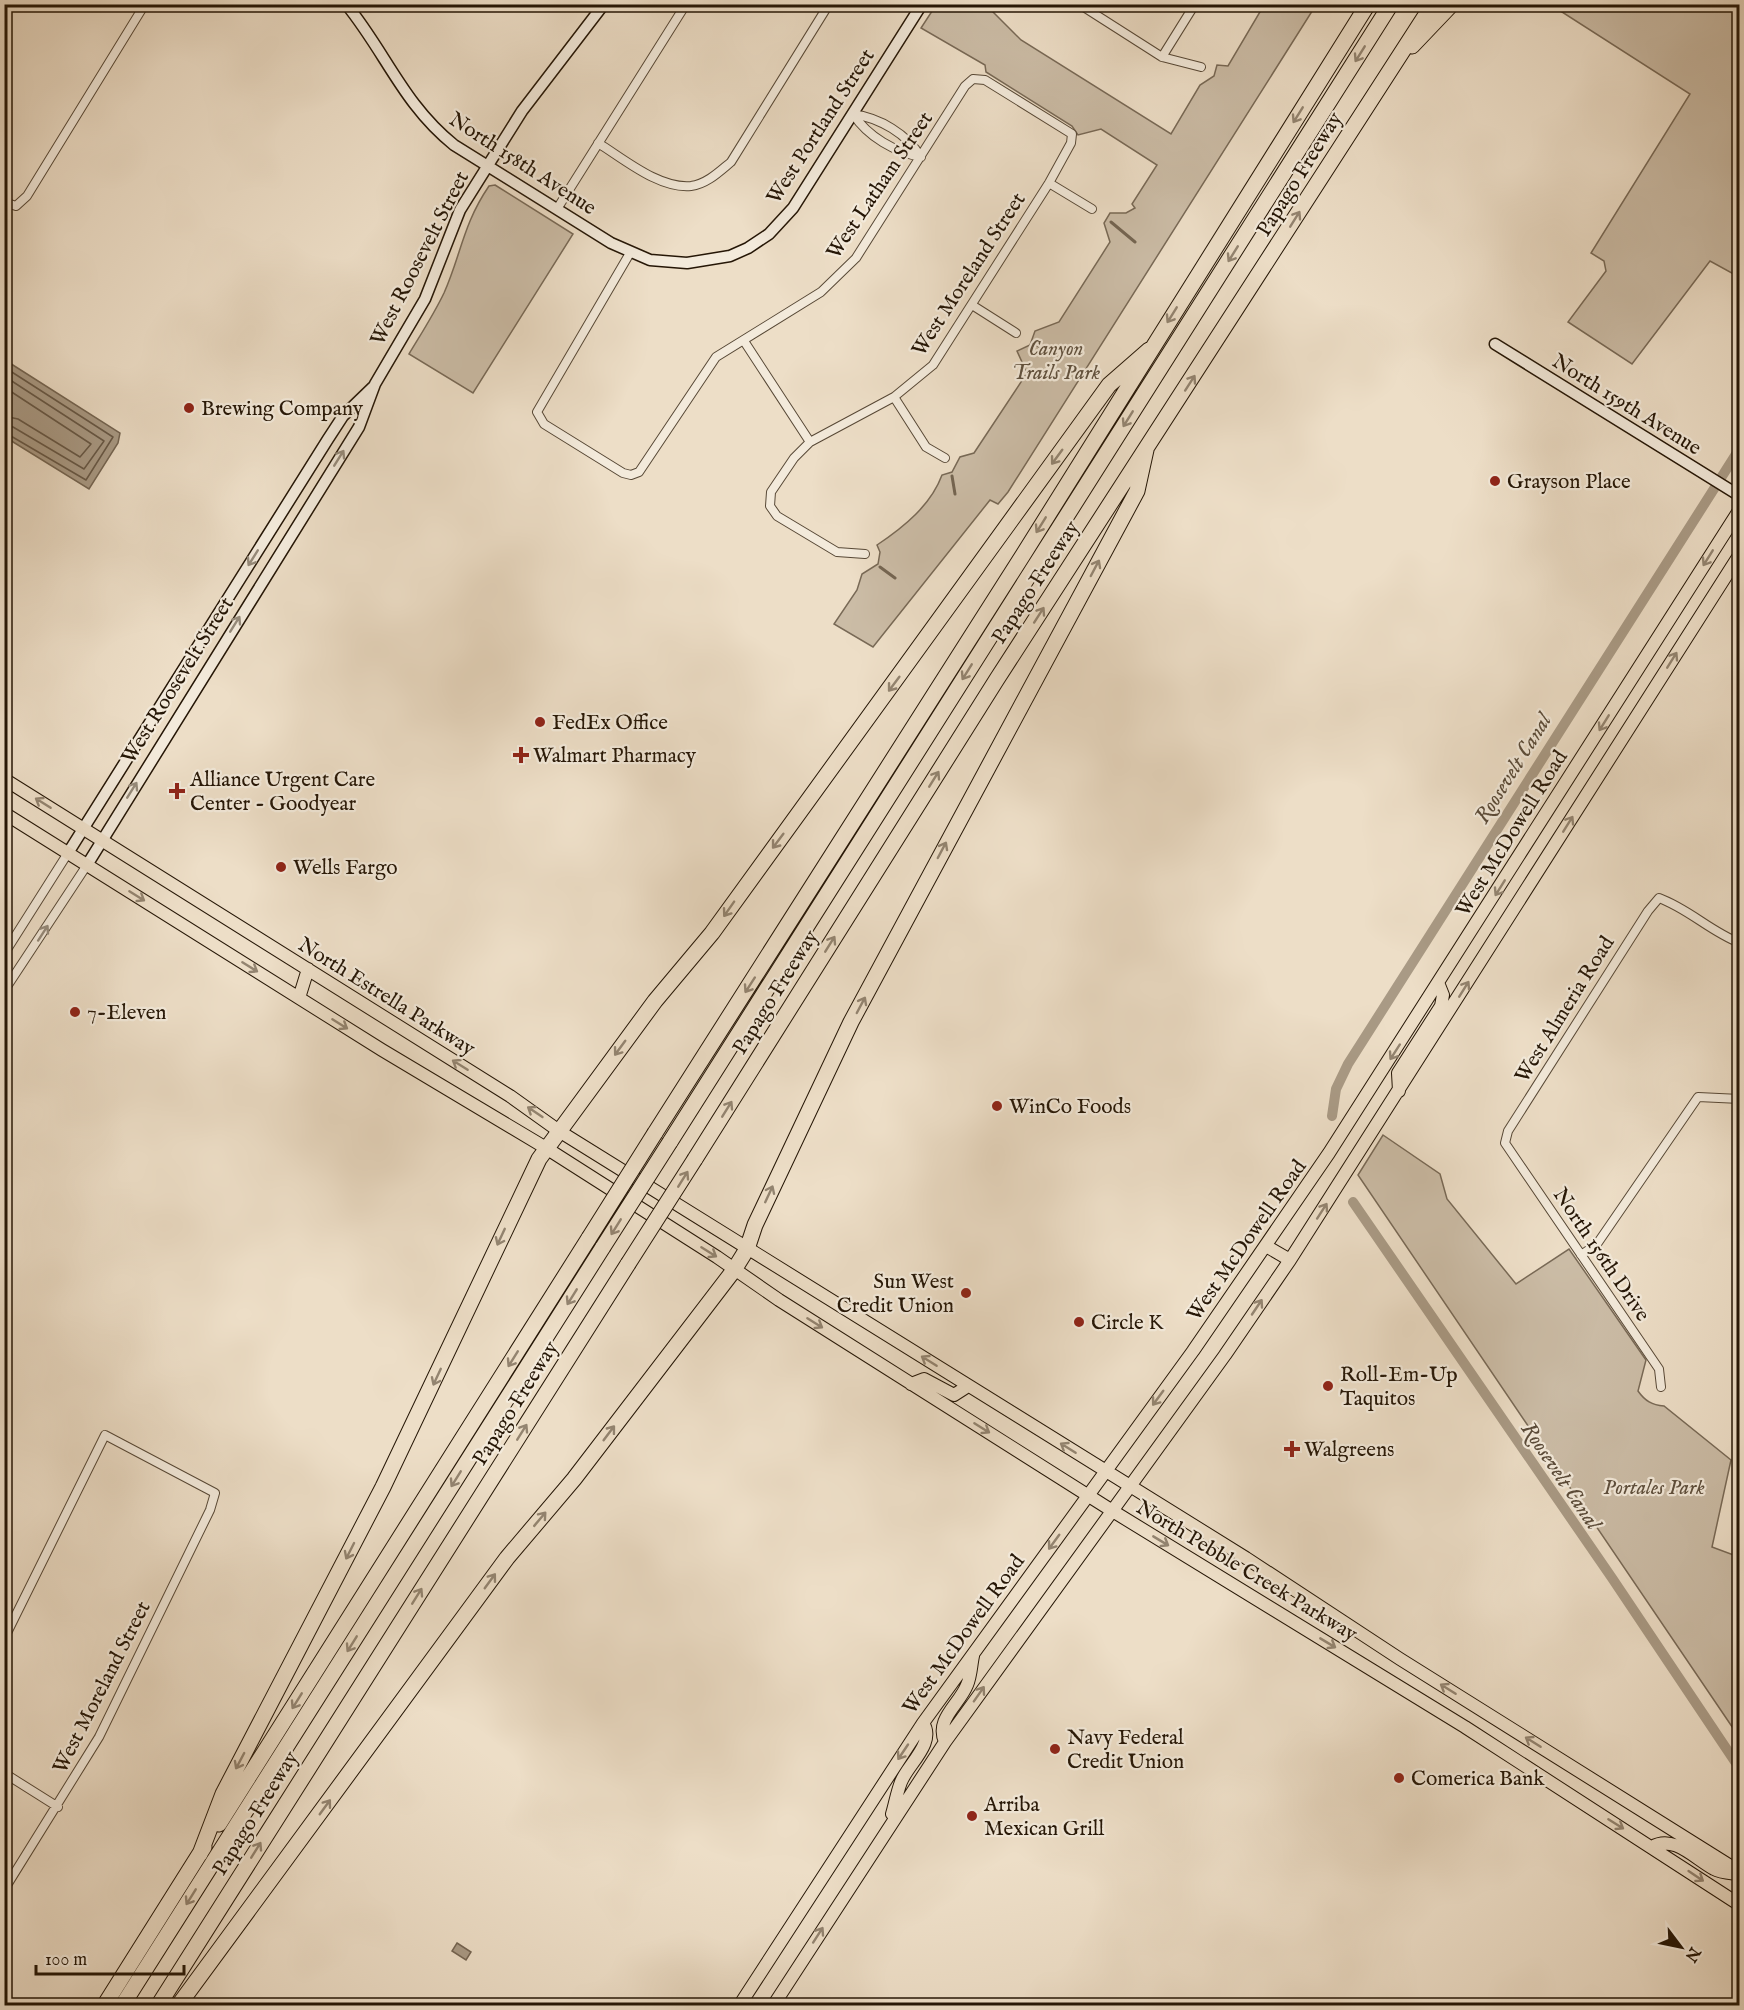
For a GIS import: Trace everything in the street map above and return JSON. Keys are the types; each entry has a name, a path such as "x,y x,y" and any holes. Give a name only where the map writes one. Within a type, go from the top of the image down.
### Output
{"highway":[{"name":"Papago Freeway","path":"104,2006 1023,555 1368,4"},
{"path":"122,2006 1391,4"},
{"name":"Papago Freeway","path":"158,2006 997,679 1433,4"},
{"path":"1393,64 1452,4"},
{"path":"200,1854 223,1794 373,1507 546,1148 655,1001 712,933 1109,386 1149,351"},
{"path":"178,2006 507,1558 574,1479 734,1270 747,1249 782,1166 851,1022 1137,491 1146,450"}],"main road":[{"name":"West McDowell Road","path":"739,2006 923,1723 1266,1245 1438,985 1740,509"},
{"name":"West McDowell Road","path":"773,2006 945,1742 1290,1260 1740,554"},
{"name":"North Estrella Parkway","path":"4,779 540,1115 559,1131 747,1249"},
{"path":"4,813 299,998 546,1148 734,1270"},
{"path":"299,998 308,969"},
{"path":"1399,1092 1398,1073 1441,1006 1443,995 1438,985"},
{"path":"1266,1245 1290,1260"},
{"name":"North Pebble Creek Parkway","path":"747,1249 1129,1486 1740,1873"},
{"name":"North Pebble Creek Parkway","path":"734,1270 1112,1510 1437,1709 1740,1905"},
{"path":"911,1384 924,1379 954,1395 968,1386"},
{"path":"945,1742 942,1731 943,1723 967,1685 974,1652"},
{"path":"888,1827 902,1780 925,1743 926,1728 923,1723"},
{"path":"1652,1847 1664,1842 1673,1844 1717,1871 1740,1873"}],"street":[{"path":"4,202 16,206 27,196 145,4"},
{"name":"North 158th Avenue","path":"346,4 421,116 454,145 630,253"},
{"name":"West Roosevelt Street","path":"4,991 103,840 111,823 358,427 375,384 425,300 460,210 522,111 604,4"},
{"path":"556,209 686,4"},
{"path":"598,143 650,175 673,184 692,186 711,178 731,162 829,4"},
{"path":"1079,4 1162,57 1201,67"},
{"path":"1162,57 1195,4"},
{"name":"West Portland Street","path":"630,253 662,263 711,261 748,248 769,234 794,208 921,5"},
{"name":"West Moreland Street","path":"866,555 837,552 777,516 770,506 771,492 794,458 810,442 894,397 933,365 1049,183 1071,143 1072,135 985,80 973,79"},
{"name":"West Latham Street","path":"630,253 537,412 544,424 623,473 631,475 639,472 716,357 821,292 856,258 965,86 973,79"},
{"path":"854,114 863,129 904,154 921,157"},
{"path":"854,114 871,117 912,142 921,157"},
{"path":"1049,183 1092,209"},
{"path":"972,305 1016,333"},
{"path":"744,341 810,442"},
{"name":"North 159th Avenue","path":"1495,344 1740,496"},
{"name":"West Roosevelt Street","path":"4,954 343,416 375,384"},
{"path":"894,397 926,447 945,458"},
{"name":"West Almeria Road","path":"1505,1143 1514,1121 1648,911 1659,898 1678,905 1726,938 1740,943"},
{"path":"1581,1255 1597,1244 1698,1097 1740,1099"},
{"name":"North 156th Drive","path":"1505,1143 1659,1369 1661,1387"},
{"name":"West Moreland Street","path":"4,1639 105,1435 215,1493 210,1510 99,1737 58,1807 4,1890"},
{"path":"4,1773 58,1807"}],"green space":[{"name":"Canyon Trails Park","path":"936,5 986,5 1021,40 1171,134 1200,85 1214,76 1217,65 1228,66 1264,5 1316,5 1008,492 998,504 990,500 873,647 834,624 857,590 862,574 878,564 880,552 877,545 897,531 924,506 942,475 952,472 960,457 974,453 1027,373 1017,351 1030,345 1035,331 1059,322 1110,242 1104,223 1110,213 1126,213 1135,208 1132,204 1157,165 1101,129 1078,135 1072,126 986,72 985,65 921,28"},
{"path":"1551,5 1739,5 1739,277 1710,261 1632,364 1568,322 1606,271 1604,261 1591,253 1690,94"},
{"path":"495,185 573,234 473,393 409,354 444,293 473,213 489,186"},
{"name":"Portales Park","path":"1383,1135 1440,1174 1447,1199 1516,1284 1569,1249 1646,1360 1638,1391 1649,1402 1664,1406 1731,1460 1712,1547 1739,1557 1739,1737 1358,1175"}],"water":[{"path":"5,360 120,433 118,443 89,489 5,437"},
{"path":"457,1943 471,1952 466,1960 452,1951"}],"waterway":[{"path":"1111,222 1135,242"},
{"path":"1035,344 1052,354"},
{"name":"Roosevelt Canal","path":"1332,1116 1336,1089 1348,1064 1740,448"},
{"path":"952,476 955,494"},
{"path":"880,567 895,578"},
{"name":"Roosevelt Canal","path":"1353,1202 1612,1578 1740,1769"}],"place":[{"name":"Brewing Company","path":"189,408"},
{"name":"Grayson Place","path":"1495,481"},
{"name":"FedEx Office","path":"540,722"},
{"name":"Walmart Pharmacy","path":"521,755"},
{"name":"Alliance Urgent Care Center - Goodyear","path":"177,791"},
{"name":"Wells Fargo","path":"281,867"},
{"name":"7-Eleven","path":"75,1012"},
{"name":"WinCo Foods","path":"997,1106"},
{"name":"Sun West Credit Union","path":"966,1293"},
{"name":"Circle K","path":"1079,1322"},
{"name":"Roll-Em-Up Taquitos","path":"1328,1386"},
{"name":"Walgreens","path":"1292,1449"},
{"name":"Navy Federal Credit Union","path":"1055,1749"},
{"name":"Comerica Bank","path":"1399,1778"},
{"name":"Arriba Mexican Grill","path":"972,1816"}]}
